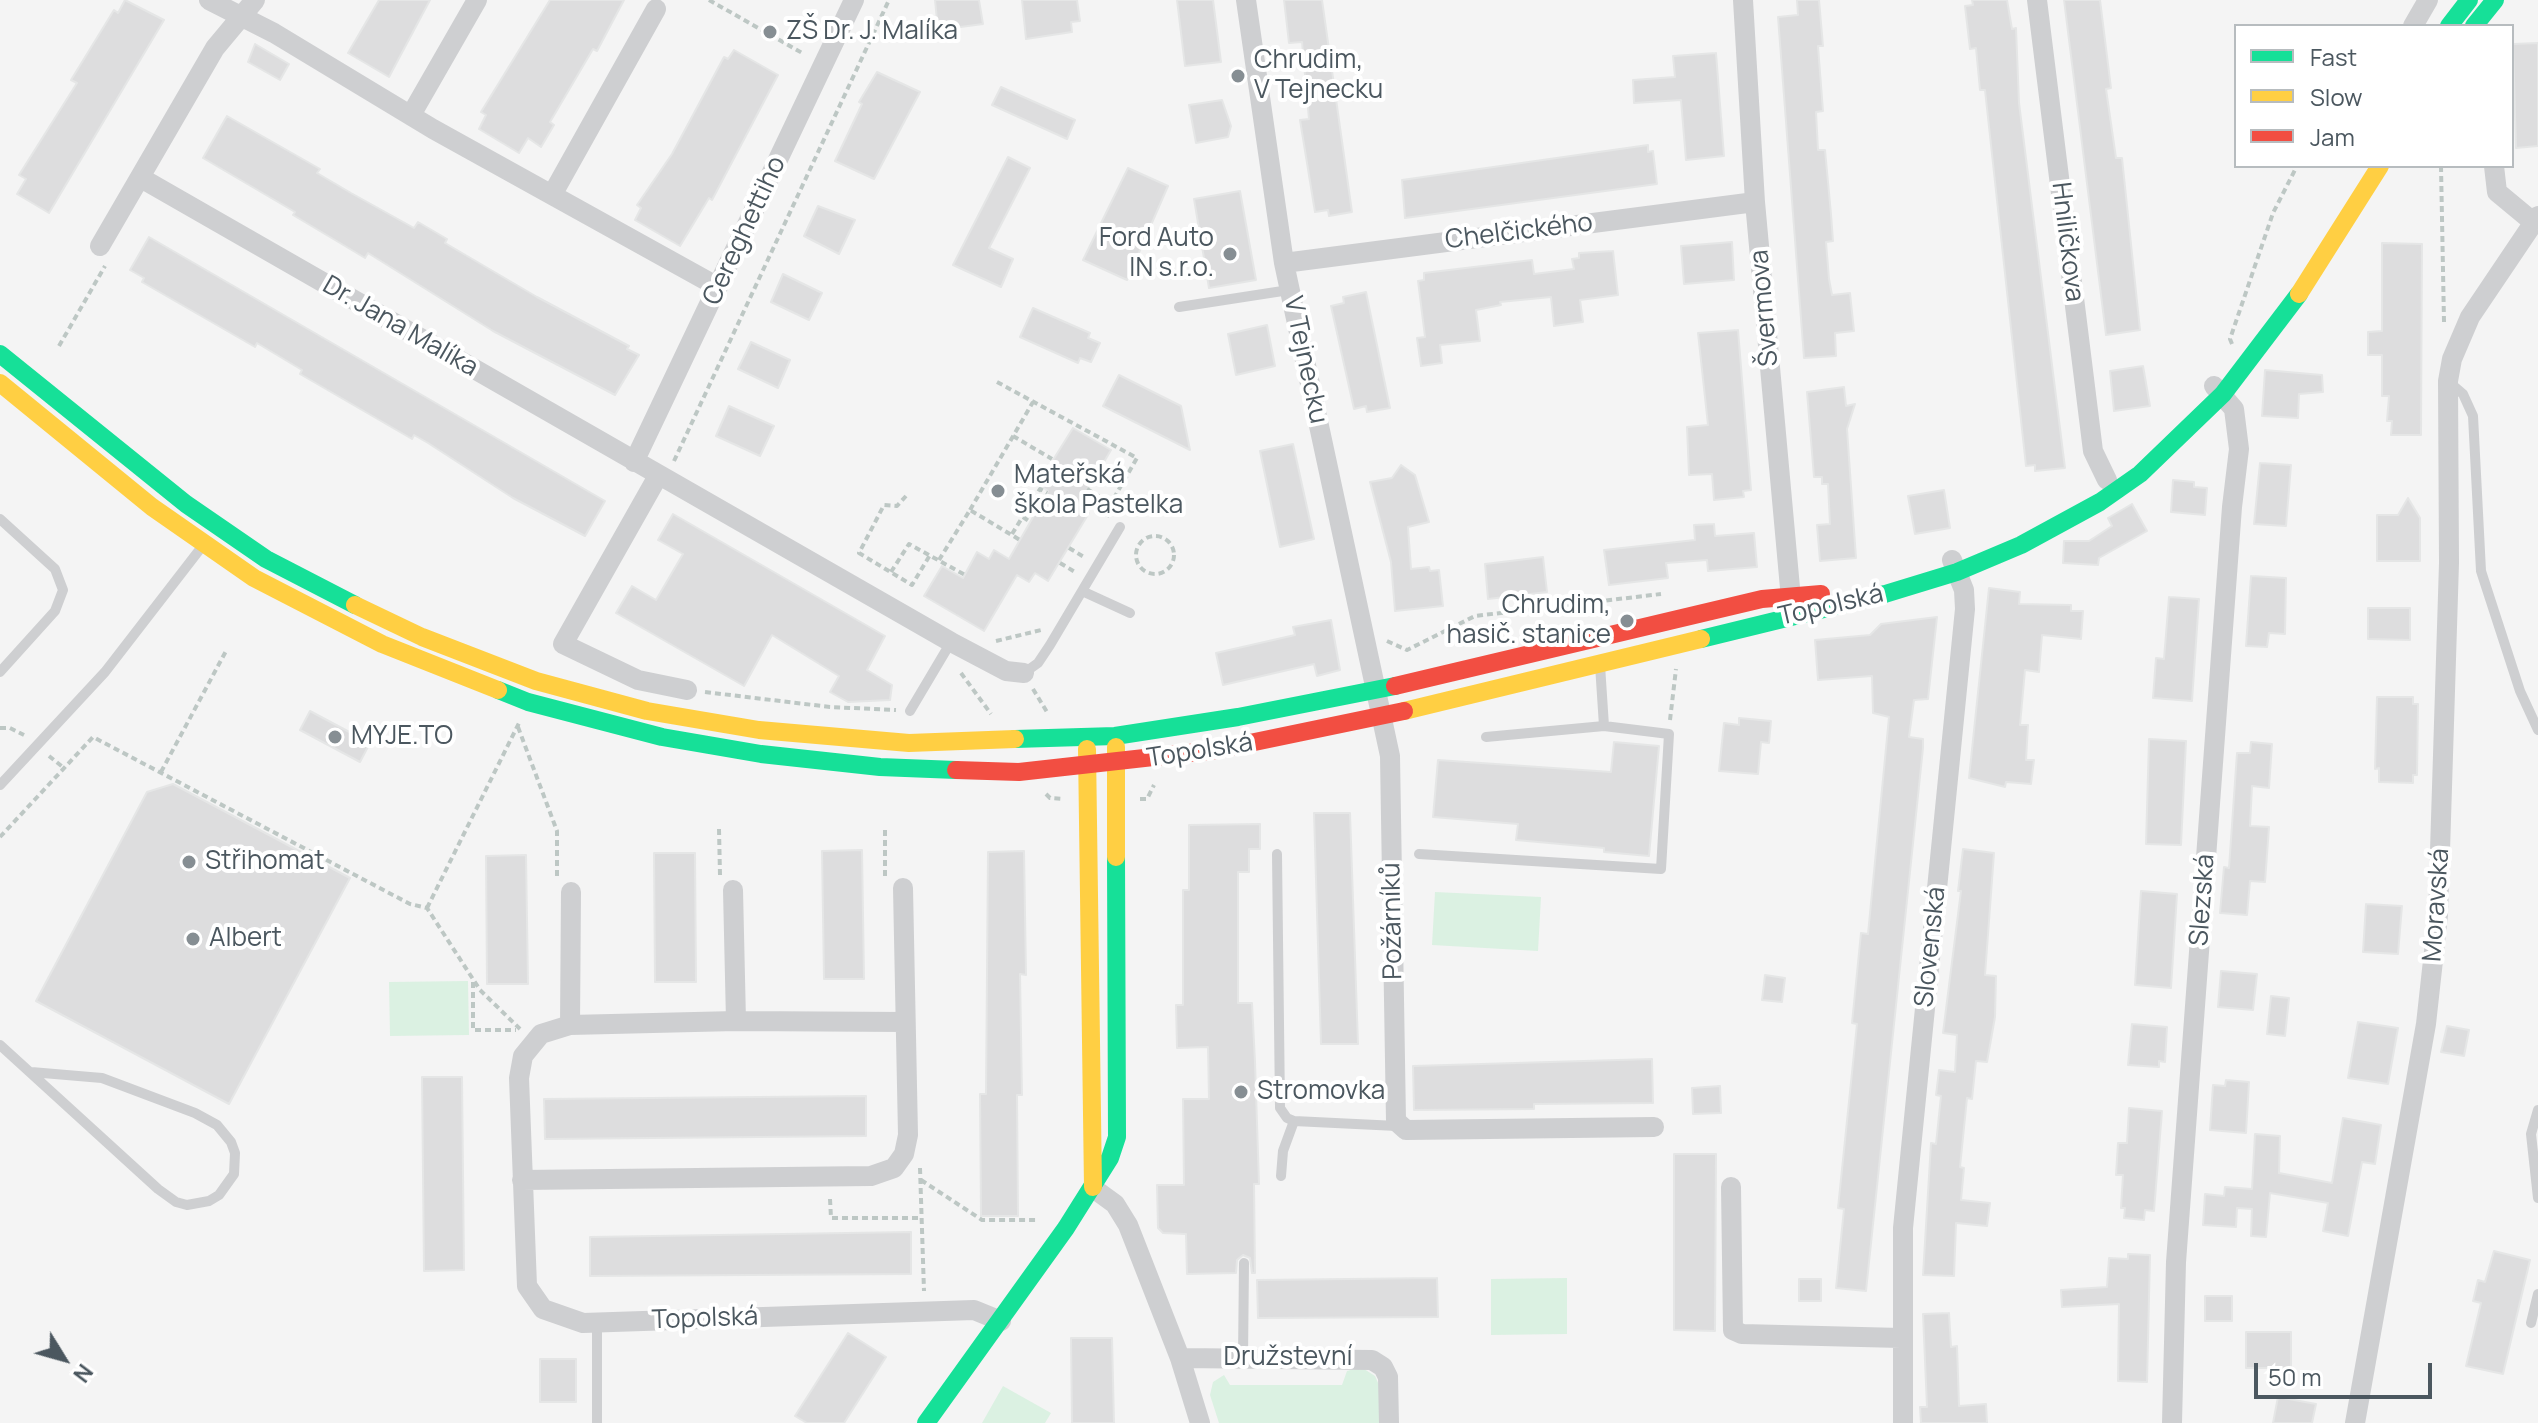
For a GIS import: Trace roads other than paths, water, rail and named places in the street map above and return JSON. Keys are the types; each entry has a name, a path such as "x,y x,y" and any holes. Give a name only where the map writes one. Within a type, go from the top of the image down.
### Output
{"main road":[{"path":"2451,24 2469,0"},
{"path":"2476,24 2495,0"},
{"name":"Topolská","path":"1954,566 2107,480 2218,390 2357,168"},
{"name":"Topolská","path":"1117,763 1216,750 1382,716 1600,662 1792,607 1885,594 2051,530 2115,492 2164,453 2285,317 2379,168"},
{"name":"Topolská","path":"0,354 134,464 217,526 283,568 422,637 536,681 603,700 744,728 836,739 965,743 1115,736 1238,717 1377,690 1762,599 1792,607"},
{"path":"0,383 51,428 204,544 272,588 382,644 490,688 592,720 729,749 880,767 1001,772 1117,763"},
{"name":"Topolská","path":"926,1423 1093,1188 1110,1158 1119,1129 1115,736"},
{"path":"1086,738 1093,1188"}],"street":[{"path":"209,0 274,33 411,115 718,287"},
{"path":"106,250 141,178 215,48 255,0"},
{"path":"411,115 477,0"},
{"name":"Cereghettiho","path":"634,462 854,0"},
{"name":"V Tejnecku","path":"1246,0 1289,290 1382,716"},
{"name":"Švermova","path":"1743,0 1755,202 1792,607"},
{"name":"Hniličkova","path":"2037,0 2093,451 2107,480"},
{"path":"2414,24 2428,0"},
{"path":"552,195 656,9"},
{"path":"2494,168 2497,192 2535,218"},
{"name":"Dr. Jana Malíka","path":"141,178 948,647 1006,671 1024,673"},
{"name":"Chelčického","path":"1284,263 1755,202"},
{"name":"Moravská","path":"2355,1423 2426,1024 2438,915 2449,563 2448,381 2452,359 2470,317 2535,218"},
{"name":"Slezská","path":"2172,1423 2179,1218 2239,449 2236,416 2218,390"},
{"path":"658,476 563,644 638,680 687,690"},
{"name":"Slovenská","path":"1903,1423 1903,1228 1965,609 1964,590 1954,566"},
{"name":"Požárníků","path":"1382,716 1391,760 1398,1126"},
{"path":"522,1180 885,1173 904,1154 908,1135 905,1022 894,888"},
{"path":"727,890 736,1021"},
{"path":"571,892 570,1025 736,1021 905,1022"},
{"name":"Topolská","path":"570,1025 528,1035 519,1078 524,1271 532,1296 543,1309 563,1319 597,1323 974,1310 1001,1321"},
{"path":"1398,1126 1406,1130 1654,1127"},
{"path":"1731,1187 1733,1330 1742,1334 1901,1338"},
{"name":"Družstevní","path":"1093,1188 1115,1204 1128,1225 1180,1358 1200,1423"},
{"name":"Družstevní","path":"1180,1358 1365,1359 1378,1363 1388,1377 1389,1423"}],"lane":[{"path":"1179,307 1289,290"},
{"path":"2448,381 2463,394 2473,416 2481,571 2520,691 2538,730"},
{"path":"0,519 55,569 63,590 55,611 0,672"},
{"path":"0,785 105,672 217,526"},
{"path":"1024,673 1038,663 1120,527"},
{"path":"1082,591 1130,613"},
{"path":"1594,638 1600,662 1604,726"},
{"path":"910,711 948,647"},
{"path":"1419,854 1661,869 1669,734 1604,726 1486,737"},
{"path":"1277,854 1280,1108 1287,1118 1294,1121 1398,1126"},
{"path":"0,1045 176,1202 199,1205 219,1195 228,1186 234,1174 235,1153 224,1133 207,1119 102,1078 31,1072"},
{"path":"2538,1110 2531,1134 2538,1198"},
{"path":"1281,1176 1281,1160 1294,1121"},
{"path":"1243,1358 1244,1263"},
{"path":"2531,1323 2538,1294"},
{"path":"597,1323 597,1423"}],"place":[{"name":"ZŠ Dr. J. Malíka","path":"770,32"},
{"name":"Chrudim, V Tejnecku","path":"1238,76"},
{"name":"Ford Auto IN s.r.o.","path":"1230,254"},
{"name":"Mateřská škola Pastelka","path":"998,491"},
{"name":"Chrudim, hasič. stanice","path":"1627,621"},
{"name":"MYJE.TO","path":"335,737"},
{"name":"Střihomat","path":"189,862"},
{"name":"Albert","path":"193,939"},
{"name":"Stromovka","path":"1241,1092"}]}
